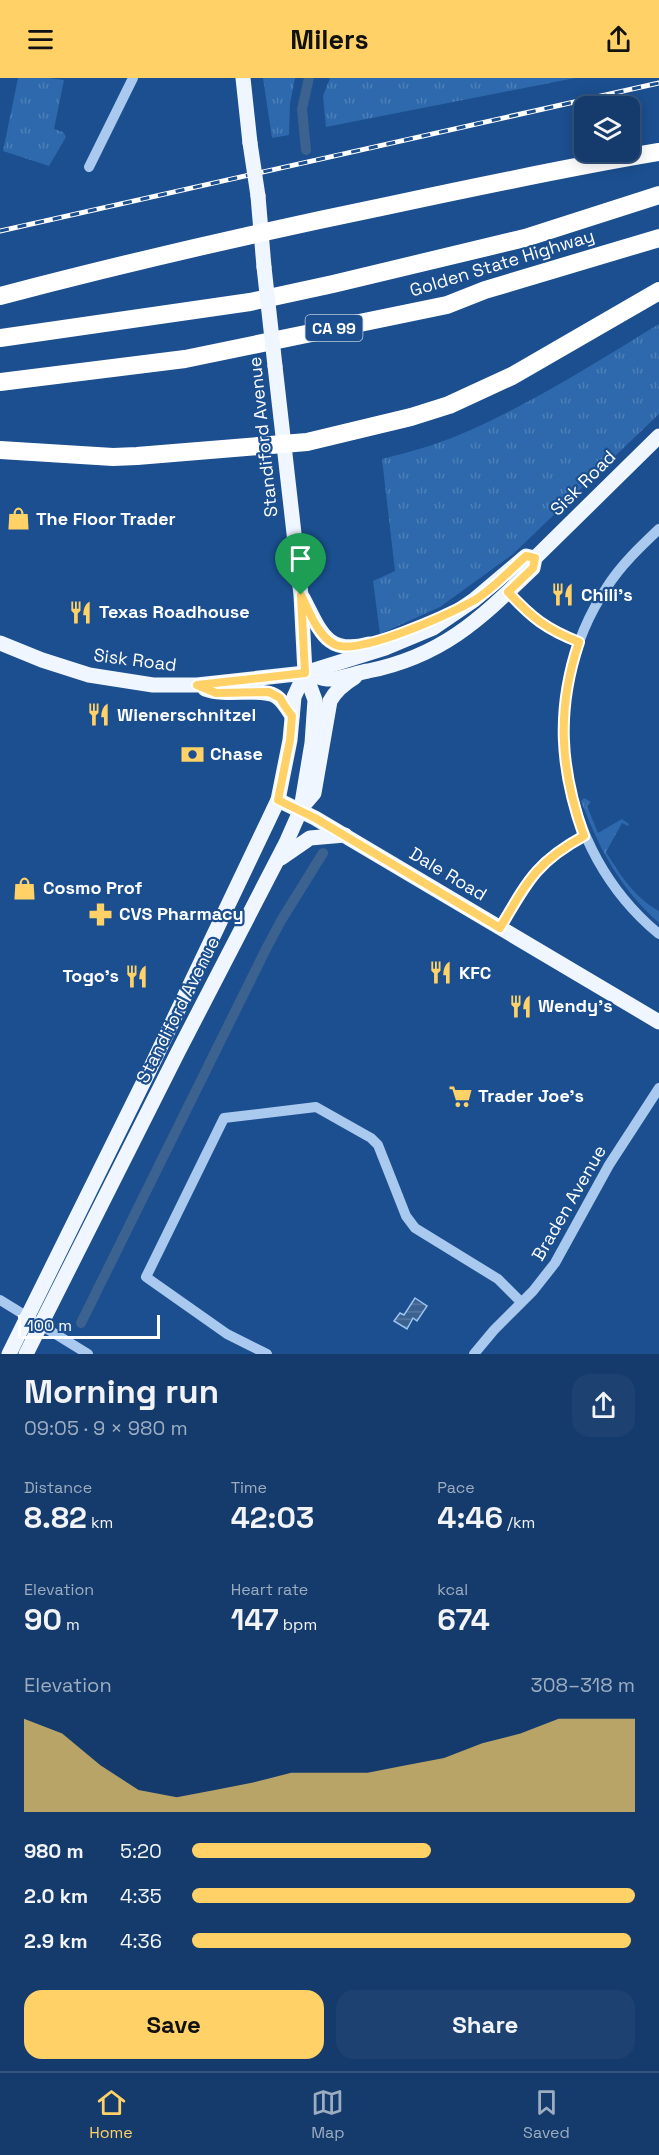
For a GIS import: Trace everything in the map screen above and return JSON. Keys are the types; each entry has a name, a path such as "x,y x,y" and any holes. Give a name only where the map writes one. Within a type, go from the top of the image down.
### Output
{"highway":[{"path":"0,296 261,232 562,169 659,152"},
{"name":"Golden State Highway","path":"0,338 250,302 525,238 659,195"},
{"name":"Golden State Highway","path":"0,382 185,359 447,305 485,290 659,238"},
{"path":"0,450 137,456 307,442 366,429 449,405 522,370 659,291"}],"main road":[{"name":"Standiford Avenue","path":"26,1354 301,809 312,743 315,700 305,673 301,595 243,78"},
{"name":"Sisk Road","path":"305,673 330,679 405,662 431,651 472,625 533,568 535,558 659,436"},
{"name":"Sisk Road","path":"0,643 89,675 153,685 197,685 305,673 385,648 433,628 474,600 526,556 535,558"},
{"path":"301,595 323,636 333,644 345,647 365,645 394,636 474,600"},
{"path":"301,809 314,793 328,707 332,698 345,684 364,672"},
{"name":"Standiford Avenue","path":"9,1354 206,954 278,800 290,740 294,696 305,673"},
{"path":"197,685 216,693 269,692 280,698 292,716"},
{"name":"Dale Road","path":"278,800 301,809 659,1022"},
{"path":"276,861 310,838 345,836"}],"street":[{"path":"89,167 134,78"},
{"path":"659,529 630,558 607,587 594,608 579,642 566,687 564,746 569,788 584,836 600,867 617,891 659,934"},
{"path":"508,592 544,626 579,642"},
{"path":"500,928 529,880 542,864 558,851 584,836"},
{"name":"Braden Avenue","path":"474,1354 555,1263 609,1165 659,1088"},
{"path":"267,1354 227,1334 146,1277 224,1118 316,1107 371,1138 378,1145 406,1216 415,1228 498,1279 521,1302"},
{"path":"0,1300 88,1354"}],"green space":[{"path":"18,78 64,80 54,129 63,132 66,137 49,166 3,151"},
{"path":"263,78 295,78 290,104 289,135 272,138"},
{"path":"330,78 575,78 326,127 323,96"},
{"path":"659,324 659,414 513,554 440,607 380,634 373,581 395,571 382,459 442,442 512,410"},
{"path":"584,798 591,802 587,806 598,833 622,819 629,824 628,826 622,823 606,852 635,893 659,911 659,923 633,896 603,852 581,801"}],"shaded area":[{"path":"415,1298 427,1306 417,1321 413,1318 407,1329 394,1321 400,1313 404,1315"}],"waterway":[{"path":"306,150 302,109 309,78"},
{"path":"81,1323 266,949 323,853"}],"railway":[{"path":"0,231 659,83"}],"place":[{"name":"The Floor Trader","path":"18,519"},
{"name":"Chili's","path":"563,595"},
{"name":"Texas Roadhouse","path":"81,612"},
{"name":"Wienerschnitzel","path":"99,715"},
{"name":"Chase","path":"192,754"},
{"name":"Cosmo Prof","path":"25,888"},
{"name":"CVS Pharmacy","path":"101,914"},
{"name":"KFC","path":"441,973"},
{"name":"Togo's","path":"137,976"},
{"name":"Wendy's","path":"520,1006"},
{"name":"Trader Joe's","path":"460,1096"}],"route":[{"path":"526,556 535,558 533,568 508,592 544,626 579,642 566,687 564,740 565,768 569,788 584,836 567,844 534,872 500,928 301,809 278,800 290,740 292,716 280,698 269,692 216,693 197,685 305,673 301,595 323,636 338,646 354,647 418,627 474,600 526,556"}]}
